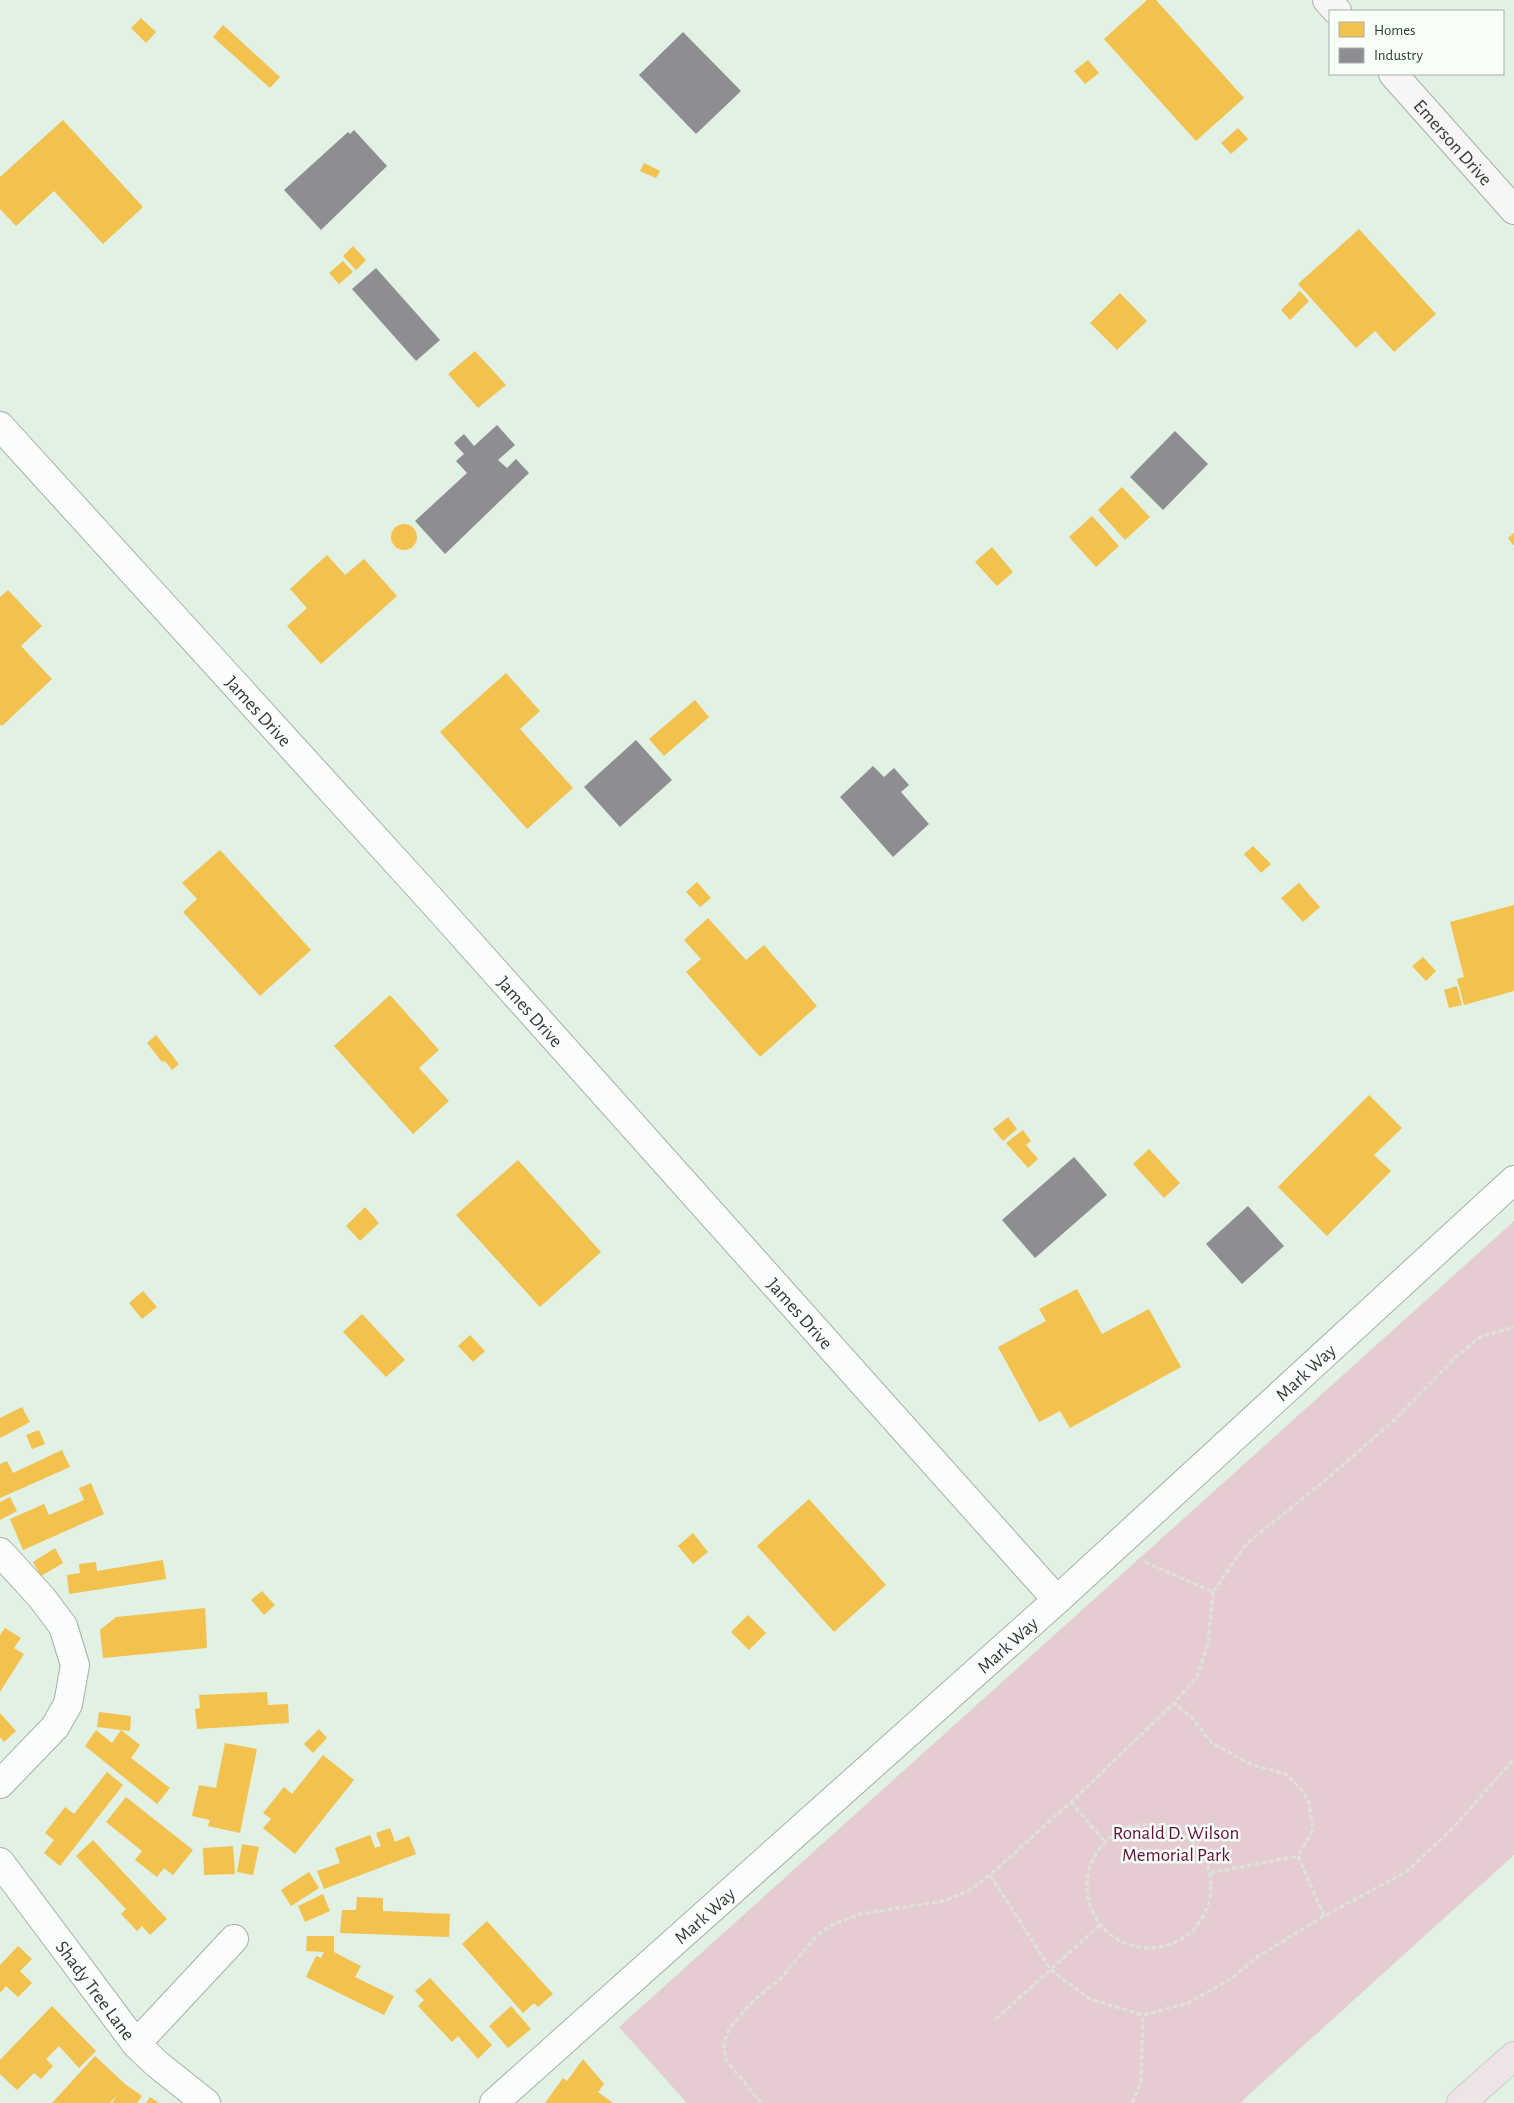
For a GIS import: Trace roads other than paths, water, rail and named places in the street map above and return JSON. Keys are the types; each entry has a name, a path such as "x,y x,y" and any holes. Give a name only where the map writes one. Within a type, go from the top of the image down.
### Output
{"highway":[{"path":"1461,2103 1514,2056"}],"street":[{"path":"1327,0 1336,10"},
{"name":"Emerson Drive","path":"1394,75 1514,210"},
{"name":"James Drive","path":"0,426 433,902 1057,1600"},
{"name":"Mark Way","path":"494,2103 1057,1600 1514,1180"},
{"path":"0,1552 42,1598 64,1626 74,1665 68,1704 55,1727 0,1784"},
{"name":"Shady Tree Lane","path":"0,1862 136,2044 157,2064 206,2103"},
{"path":"136,2044 234,1939"}],"park label":[{"name":"Ronald D. Wilson Memorial Park","path":"1176,1843"}]}
